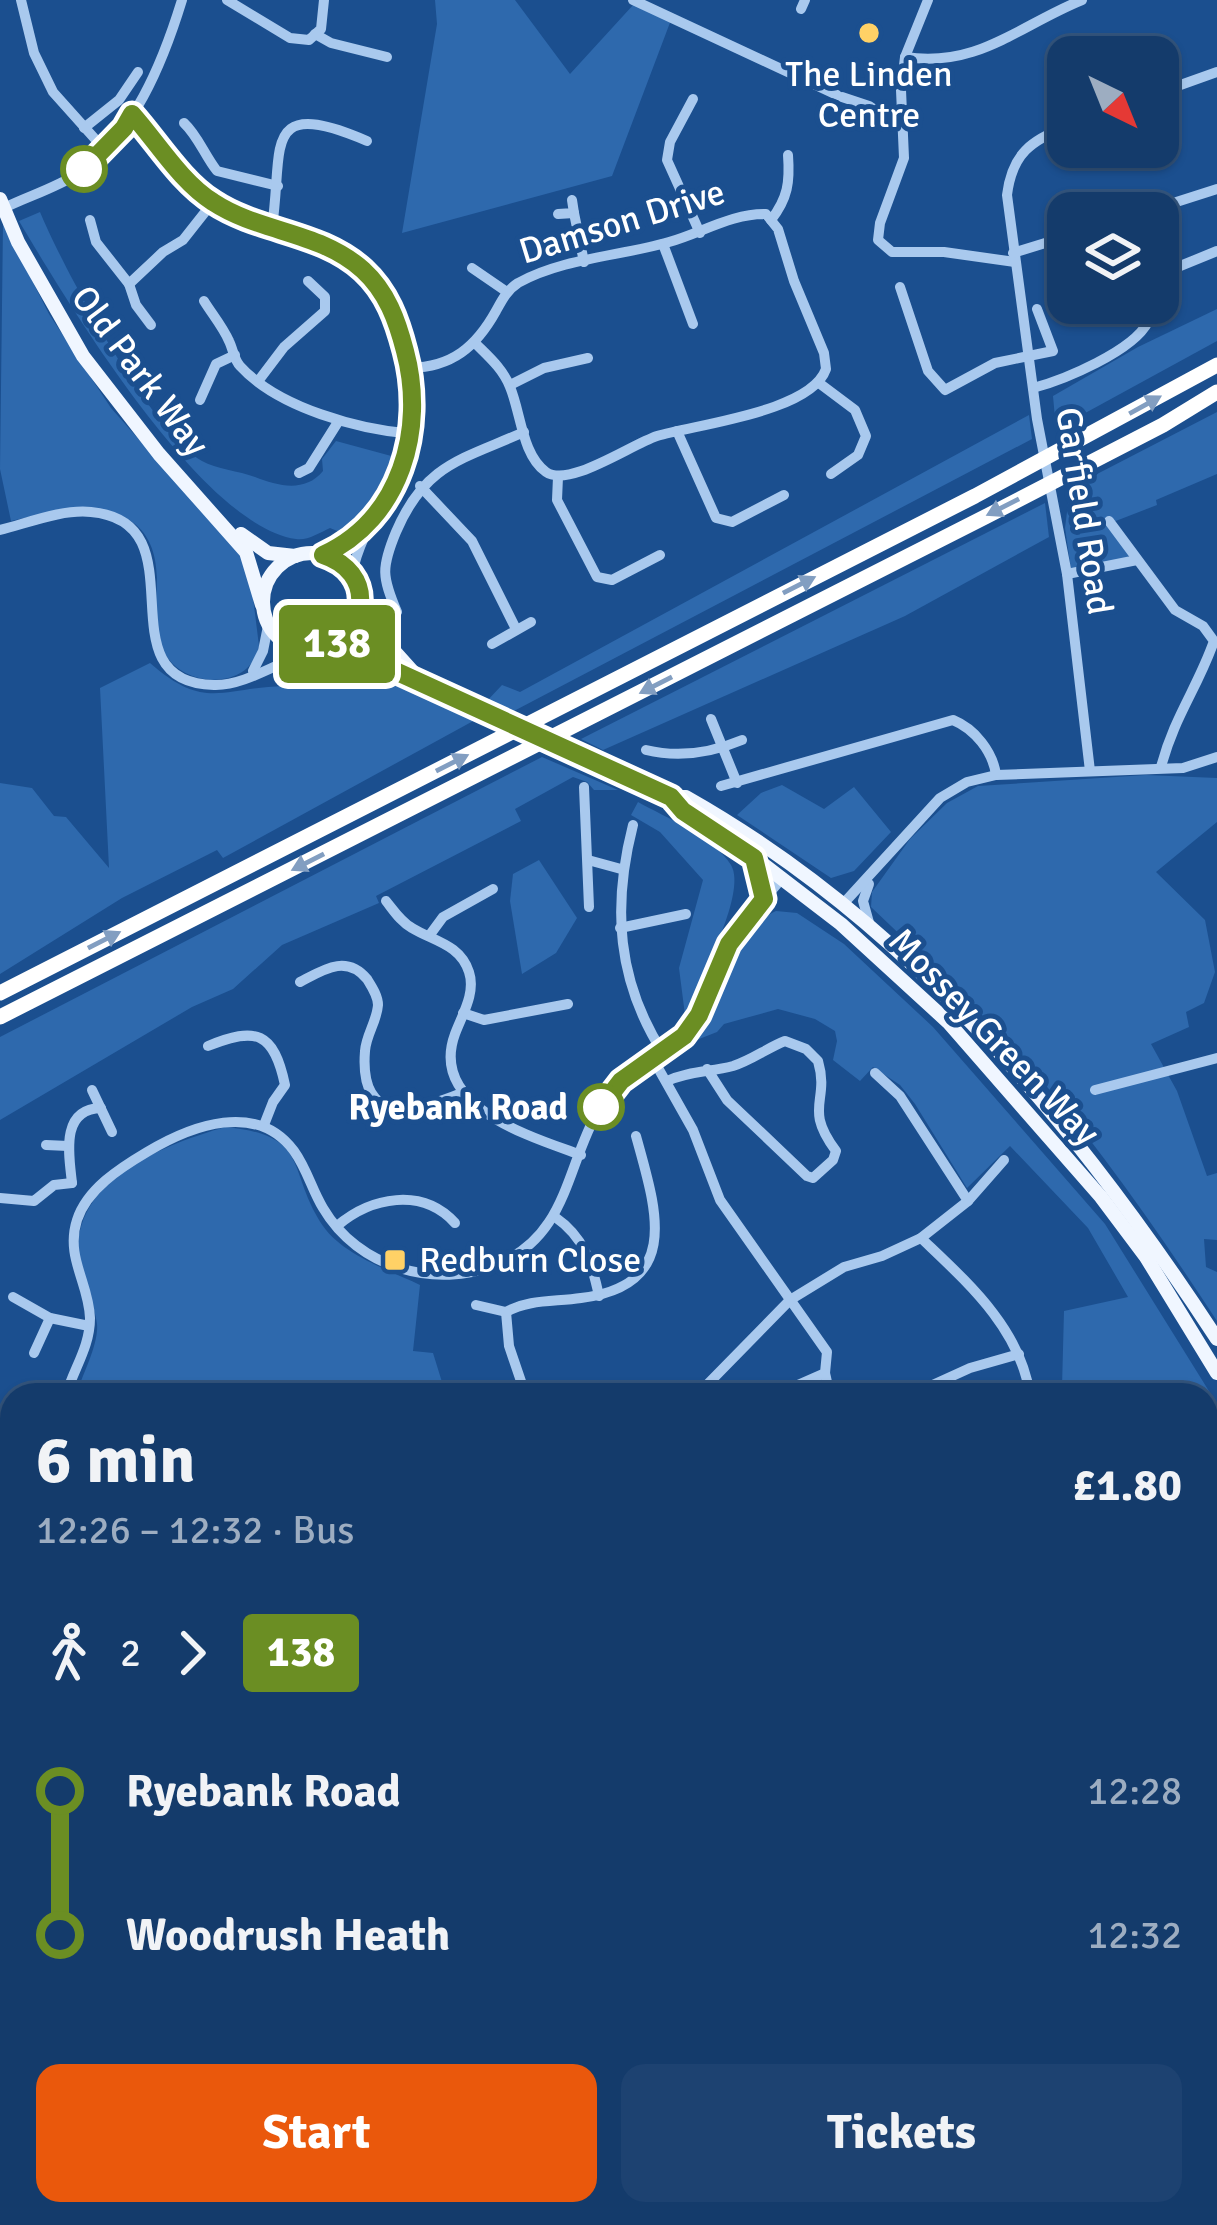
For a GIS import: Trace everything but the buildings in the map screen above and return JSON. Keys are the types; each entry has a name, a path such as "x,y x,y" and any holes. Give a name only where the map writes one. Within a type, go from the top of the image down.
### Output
{"highway":[{"path":"0,993 954,507 1217,365"},
{"path":"0,1017 964,527 1217,392"}],"main road":[{"name":"Old Park Way","path":"0,200 83,356 135,426 246,553 262,605"},
{"name":"Old Park Way","path":"209,508 254,546 295,556"},
{"path":"323,555 336,560 352,575 361,602 351,633 317,651 281,642 268,626 262,605 265,584 277,567 295,556 323,555"},
{"name":"Mossey Green Way","path":"361,602 397,658 426,683"},
{"name":"Mossey Green Way","path":"317,651 358,654 671,797 683,811 782,878 869,947 948,1022 1101,1197 1146,1257 1217,1373"},
{"name":"Mossey Green Way","path":"671,797 684,796 768,848 843,904 956,1006 1039,1096 1119,1195 1217,1339"},
{"path":"694,802 780,862 785,872 782,878"},
{"path":"843,904 839,912 845,920 923,990 948,1022"}],"street":[{"path":"21,0 34,53 53,92 104,149"},
{"path":"0,210 75,176 104,149 132,114 164,53 182,0"},
{"path":"227,0 290,38 309,40 320,29 324,0"},
{"path":"633,0 868,106 903,128"},
{"path":"928,0 905,57 901,90 904,158 880,224 882,246 892,252 1014,258 1047,245"},
{"path":"905,57 948,61 976,52 1082,0"},
{"path":"315,34 331,43 387,57"},
{"path":"1179,85 1217,71"},
{"path":"84,128 119,100 138,72"},
{"path":"693,99 670,142 667,160 700,233"},
{"path":"132,114 212,202 340,251 368,274 394,312 410,368 413,434 397,481 365,527 352,575"},
{"path":"184,124 217,171 278,186"},
{"path":"272,226 277,149 286,132 300,124 327,124 367,141"},
{"name":"Garfield Road","path":"1047,134 1035,138 1014,165 1007,195 1037,419 1067,574 1090,771"},
{"path":"771,220 783,204 790,180 788,155"},
{"path":"1179,201 1217,189"},
{"path":"129,284 163,251 183,240 212,202"},
{"path":"558,214 573,206 584,262"},
{"name":"Damson Drive","path":"476,344 507,292 532,276 663,244 738,217 766,214 778,229 824,353 826,369 819,383"},
{"path":"90,220 96,242 129,284 136,305 151,325"},
{"path":"663,244 693,324"},
{"path":"1179,266 1217,251"},
{"path":"470,264 507,292"},
{"path":"259,380 284,347 326,311 325,297 308,280"},
{"path":"900,287 928,371 942,389 958,386 994,363 1053,351 1037,309"},
{"path":"204,301 238,364 259,380 338,422 413,434"},
{"path":"1033,388 1070,377 1137,336 1146,324"},
{"path":"410,368 452,360 476,344 510,385 536,462 549,475 568,478 646,440 738,419 819,383 855,410 866,436 858,455 837,466"},
{"path":"200,400 216,364 235,355"},
{"path":"510,385 544,368 588,358"},
{"path":"299,473 309,468 338,422"},
{"path":"676,431 716,518 732,522 779,497 767,486"},
{"path":"397,612 382,578 410,499 448,466 524,432"},
{"path":"557,477 557,500 597,577 611,580 656,557 645,546"},
{"path":"420,486 472,542 516,629"},
{"path":"0,530 79,512 97,512 127,525 148,552 150,622 160,655 172,669 199,683 234,682 317,651"},
{"path":"1109,520 1175,610 1203,626 1214,641 1172,725 1161,767"},
{"path":"323,555 365,527"},
{"path":"1067,574 1137,560"},
{"path":"492,644 531,622"},
{"path":"252,674 268,626"},
{"path":"711,719 737,783"},
{"path":"721,786 953,720 963,724 990,755 996,775"},
{"path":"646,750 671,756 723,748 742,740"},
{"path":"843,904 940,798 967,782 996,775 1191,767 1216,755"},
{"path":"584,787 589,907"},
{"path":"633,825 621,869 620,928 622,963 634,1000 720,1200 824,1346 827,1383"},
{"path":"754,858 764,899"},
{"path":"588,860 621,869"},
{"path":"869,926 863,901 872,875"},
{"path":"71,1383 87,1348 90,1312 76,1268 77,1219 91,1196 131,1162 193,1129 230,1122 264,1125 293,1149 337,1226 354,1244 390,1266 439,1276 470,1274 528,1247 555,1217 600,1108 621,1081 684,1036 699,1015 729,944 782,878"},
{"path":"429,936 443,917 493,889"},
{"path":"386,901 410,928 450,946 469,973 470,998 451,1046 462,1093 483,1112 542,1142 581,1155"},
{"path":"652,906 655,920"},
{"path":"620,928 686,914"},
{"path":"316,989 304,979 333,965 350,965 376,995 378,1008 365,1046 366,1081 385,1106 416,1110 462,1093"},
{"path":"463,1013 484,1020 568,1004"},
{"path":"208,1046 237,1034 254,1034 275,1051 289,1086 273,1102 264,1125"},
{"path":"667,1081 707,1069 749,1060 785,1040 806,1049 821,1069 817,1120 836,1151 833,1160 813,1178 799,1171 727,1100 707,1069"},
{"path":"1095,1090 1217,1058"},
{"path":"875,1073 900,1096 968,1201"},
{"path":"92,1090 112,1132"},
{"path":"73,1183 68,1146 75,1121 92,1108 101,1108"},
{"path":"476,1304 506,1312 522,1303 599,1296 618,1291 645,1270 657,1232 636,1136"},
{"path":"46,1145 68,1146"},
{"path":"710,1383 790,1300 844,1267 921,1238 968,1201 1004,1160"},
{"path":"0,1198 34,1201 54,1185 73,1183 91,1196"},
{"path":"337,1226 375,1204 396,1199 430,1204 454,1223"},
{"path":"555,1217 578,1237 590,1257 599,1296"},
{"path":"921,1238 996,1316 1019,1354 1027,1383"},
{"path":"13,1297 50,1318 89,1326"},
{"path":"506,1312 509,1346 521,1383"},
{"path":"34,1353 50,1318"},
{"path":"937,1383 1019,1354"},
{"path":"802,1383 825,1373"},
{"path":"506,1382 519,1377"}],"shaded area":[{"path":"435,0 515,0 570,74 634,4 671,20 612,176 402,233 437,24"},
{"path":"40,212 88,308 135,385 182,445 202,461 291,486 323,471 322,459 336,441 395,457 370,501 342,533 330,528 296,539 259,525 219,495 179,454 102,353 19,221"},
{"path":"3,223 49,314 111,408 243,557 250,573 259,646 243,671 216,680 186,673 173,664 157,634 152,550 141,530 125,518 82,510 11,521 0,469"},
{"path":"1217,309 1217,341 1056,429 1053,396"},
{"path":"1217,412 1217,474 1108,524 1129,555 1126,560 1071,569 1065,528 1070,488"},
{"path":"1029,415 1032,439 512,712 486,702 502,685 520,692"},
{"path":"1045,503 1049,537 905,616 603,750 581,739"},
{"path":"150,663 185,687 214,693 284,686 293,673 323,665 353,667 475,720 223,858 217,850 122,898 0,974 0,783 32,788 54,816 66,817 109,868 100,688"},
{"path":"542,757 618,790 594,790 573,777 515,809 521,821 376,896 379,903 282,945 233,989 192,1007 0,1120 0,1037"},
{"path":"1146,775 1217,778 1217,822 1156,872 1205,920 1215,972 1204,1003 1186,1012 1189,1027 1151,1044 1177,1091 1207,1176 1217,1173 1217,1240 1204,1239 1206,1267 1217,1272 1217,1321 1142,1210 1061,1103 986,1019 871,907 872,892 910,839 947,803 978,786"},
{"path":"782,785 824,809 854,787 891,832 854,871 831,878 737,815 761,793"},
{"path":"638,802 714,846 731,865 734,878 727,917 685,1015 679,968 703,880 660,832 631,815"},
{"path":"539,860 577,918 556,953 522,974 510,901 513,874"},
{"path":"776,911 797,913 844,944 933,1027 1105,1224 1204,1383 1062,1383 1064,1311 1128,1297 1088,1228 1010,1146 967,1188 900,1085 873,1067 860,1081 833,1060 835,1031 815,1019 778,1009 724,1024 694,1041 736,950"},
{"path":"225,1127 253,1131 284,1147 332,1236 367,1261 420,1285 413,1351 433,1353 442,1383 81,1383 97,1332 78,1251 82,1225 92,1203 109,1184 177,1143"}],"bus line":[{"name":"138","path":"84,169 132,114 212,202 340,251 368,274 394,312 410,368 413,434 397,481 365,527 323,555 349,570 361,602 351,633 324,650 358,654 671,797 683,811 754,858 764,899 729,944 699,1015 684,1036 621,1081 601,1107"}],"place":[{"name":"The Linden Centre","path":"869,33"},
{"name":"Ryebank Road","path":"601,1107"},
{"name":"Redburn Close","path":"395,1260"}]}
